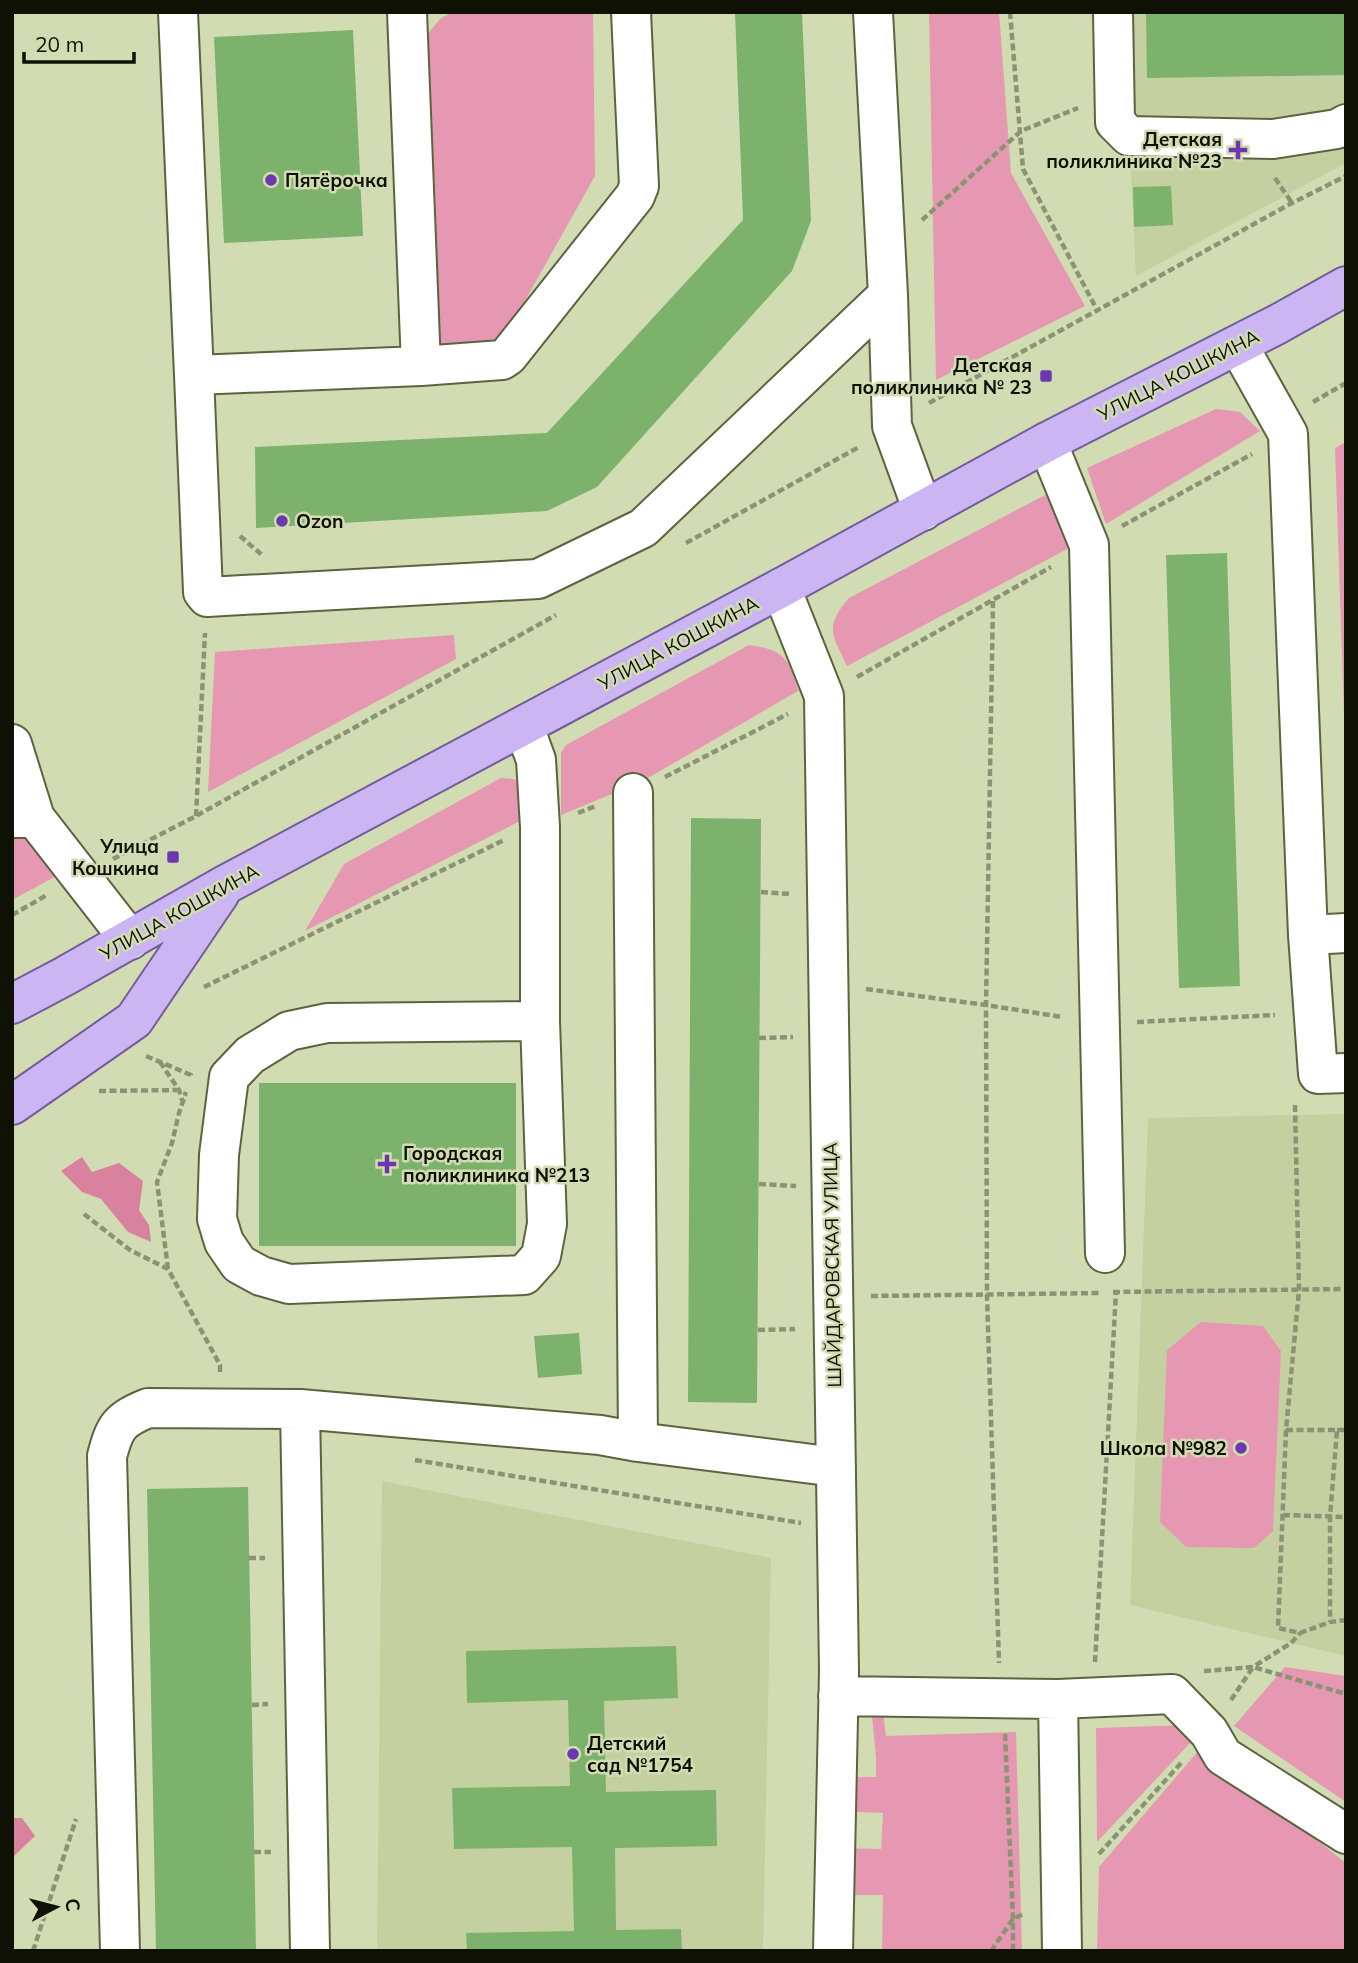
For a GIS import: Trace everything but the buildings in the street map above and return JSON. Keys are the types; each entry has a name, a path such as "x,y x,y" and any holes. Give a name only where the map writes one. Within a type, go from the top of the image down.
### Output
{"main road":[{"name":"УЛИЦА КОШКИНА","path":"12,1004 225,885 524,727 1047,442 1238,345 1346,286"},
{"path":"12,1105 134,1020 225,885"}],"street":[{"path":"177,12 203,592 207,597 538,579 643,528 888,295"},
{"path":"407,12 421,366"},
{"path":"194,375 421,366 502,360 508,356 635,196 639,186 631,12"},
{"path":"873,12 892,426 923,511"},
{"path":"1113,12 1115,122 1129,136 1272,139 1337,128 1346,124"},
{"path":"1238,345 1288,434 1308,935 1332,1073"},
{"path":"1047,442 1089,545 1105,1254"},
{"name":"ШАЙДАРОВСКАЯ УЛИЦА","path":"781,588 824,696 839,1671 833,1951"},
{"path":"524,727 536,760 540,827 540,1021 547,1224 541,1256 524,1275 289,1284 261,1276 239,1264 224,1242 217,1219 219,1155 229,1077 250,1055 289,1031 327,1023 540,1021"},
{"path":"12,744 24,818 130,940"},
{"path":"633,793 638,1442"},
{"path":"1308,935 1346,933"},
{"path":"120,1951 107,1456 113,1434 128,1416 148,1408 300,1409 600,1435 836,1466"},
{"path":"300,1409 310,1951"},
{"path":"838,1696 1058,1699 1172,1694 1209,1732 1223,1756 1346,1834"},
{"path":"1058,1699 1062,1951"}],"path":[{"path":"1010,12 1023,169 1097,310"},
{"path":"886,253 1021,131 1114,92"},
{"path":"1286,196 1292,203"},
{"path":"1089,545 1288,434 1316,399 1346,383"},
{"path":"196,816 207,597"},
{"path":"993,600 986,1004 986,1296 999,1683 1003,1698 1013,1951"},
{"path":"145,1056 191,1075 172,1143 156,1182 169,1269 220,1365 220,1408"},
{"path":"160,1061 179,1090 182,1102"},
{"path":"1332,1073 1296,1091 1294,1115 1299,1290 1286,1430 1278,1628 1300,1633 1330,1622 1346,1620"},
{"path":"95,1091 179,1090"},
{"path":"84,1214 130,1250 169,1269"},
{"path":"832,1296 1346,1289"},
{"path":"1094,1666 1116,1292"},
{"path":"1286,1430 1346,1430"},
{"path":"1330,1622 1330,1517 1337,1430"},
{"path":"411,1460 837,1528"},
{"path":"1283,1515 1346,1517"},
{"path":"991,1951 1013,1919 1061,1895 1209,1732 1253,1667 1346,1694"},
{"path":"33,1951 80,1808"}],"shaded area":[{"path":"452,12 593,12 595,176 494,356 444,354 430,339 421,42 440,19"},
{"path":"929,12 999,12 1011,173 1085,306 936,380"},
{"name":"Детская поликлиника №23","path":"1126,12 1346,12 1346,163 1136,276"},
{"path":"1216,409 1240,412 1260,431 1106,524 1087,468"},
{"path":"1346,442 1346,775 1335,448"},
{"path":"1047,494 1073,546 847,666 834,638 833,624 849,598"},
{"path":"454,635 456,659 208,792 215,652"},
{"path":"749,645 770,650 783,657 788,663 798,691 641,782 561,815 561,753 566,745"},
{"path":"501,778 514,779 522,785 528,817 305,931 344,864"},
{"path":"12,834 24,835 60,874 12,900"},
{"name":"Школа №982","path":"1346,1114 1346,1656 1130,1605 1148,1118"},
{"path":"82,1157 92,1172 119,1163 143,1181 139,1210 149,1225 151,1242 128,1232 101,1199 82,1192 61,1171"},
{"path":"1201,1322 1263,1326 1281,1351 1273,1531 1254,1548 1186,1547 1160,1522 1167,1350"},
{"name":"Детский сад №1754","path":"382,1481 771,1558 763,1951 377,1951"},
{"path":"1285,1667 1346,1676 1346,1802 1234,1726"},
{"path":"871,1705 882,1705 886,1736 1016,1732 1022,1951 882,1951 883,1895 833,1895 833,1848 881,1849 883,1813 836,1811 839,1777 876,1777"},
{"path":"1190,1725 1191,1742 1097,1842 1096,1728"},
{"path":"1200,1749 1346,1863 1346,1951 1097,1951 1099,1867"},
{"path":"12,1818 22,1818 35,1836 12,1858"}],"place":[{"name":"Детская поликлиника №23","path":"1238,150"},
{"name":"Пятёрочка","path":"271,180"},
{"name":"Детская поликлиника № 23","path":"1046,376"},
{"name":"Ozon","path":"282,521"},
{"name":"Улица Кошкина","path":"173,857"},
{"name":"Городская поликлиника №213","path":"387,1164"},
{"name":"Школа №982","path":"1241,1448"},
{"name":"Детский сад №1754","path":"573,1754"}]}
